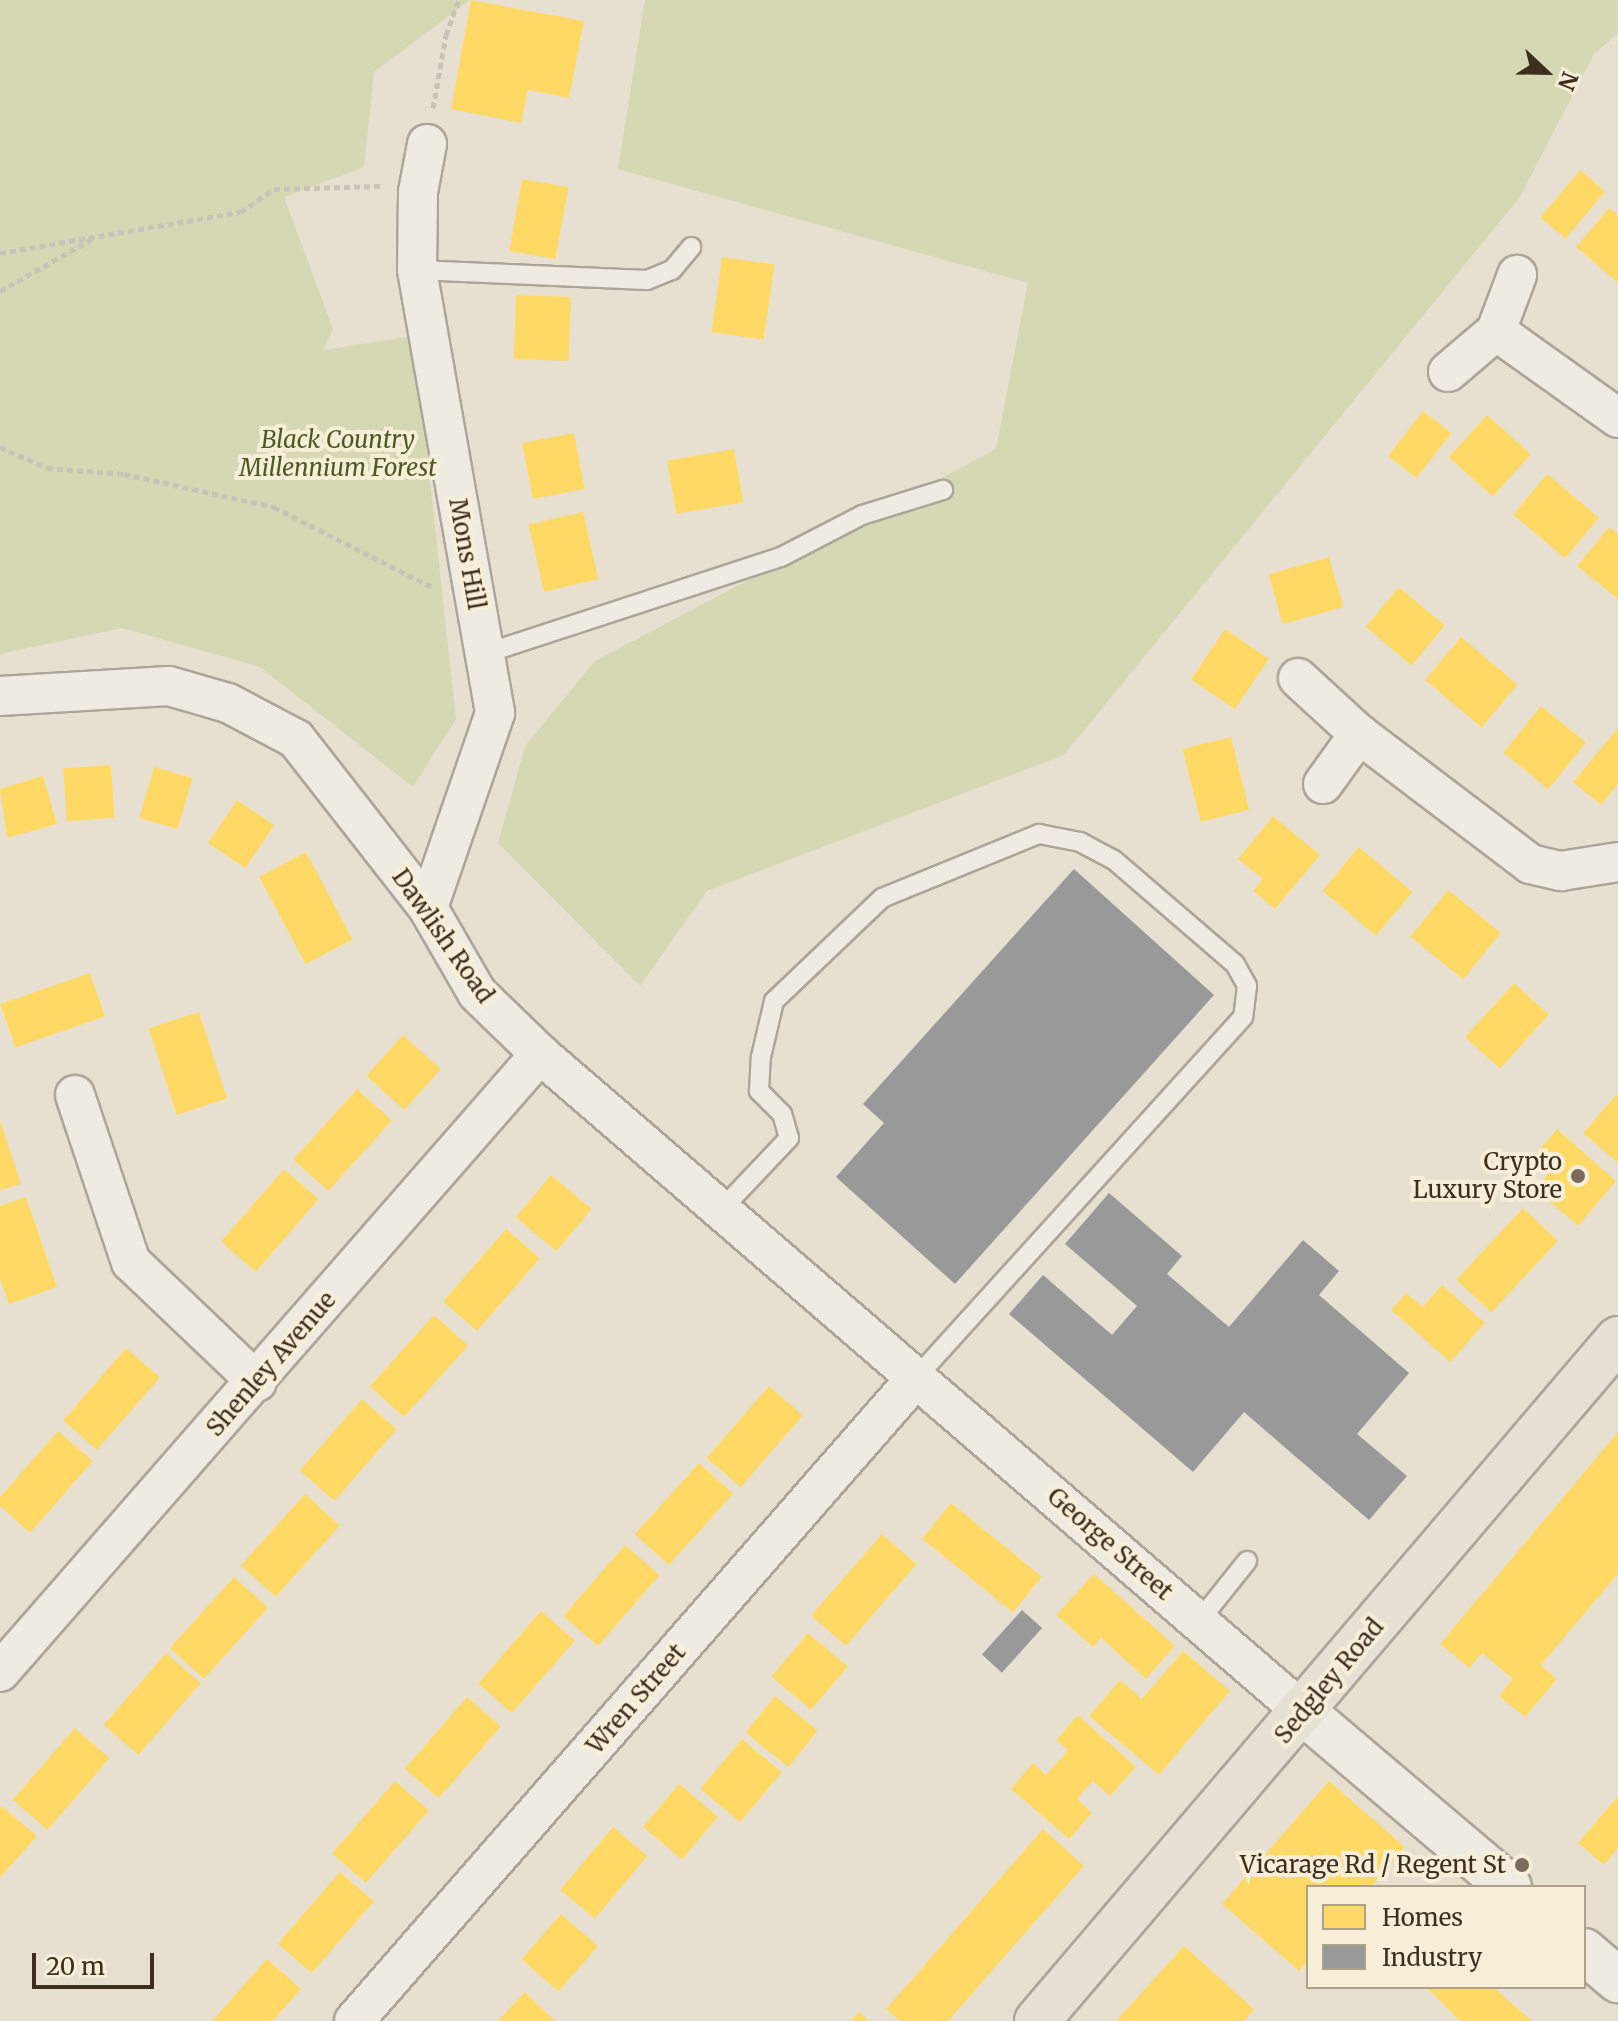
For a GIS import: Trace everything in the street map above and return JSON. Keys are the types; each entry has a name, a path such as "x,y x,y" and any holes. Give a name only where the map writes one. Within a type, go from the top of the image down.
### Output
{"main road":[{"name":"Sedgley Road","path":"1037,2021 1618,1339"},
{"path":"1303,1712 1507,1885"},
{"path":"1586,1953 1618,1980"}],"street":[{"name":"Mons Hill","path":"427,144 418,192 417,270 495,713 428,908"},
{"path":"1448,372 1496,331 1517,275"},
{"path":"1496,331 1618,418"},
{"path":"1298,678 1359,734 1530,864 1574,871 1618,862"},
{"name":"Dawlish Road","path":"0,696 169,686 228,703 296,739 428,908 477,993 540,1054 917,1377"},
{"path":"1323,784 1359,734"},
{"name":"Shenley Avenue","path":"0,1672 257,1382 540,1054"},
{"path":"75,1095 131,1262 257,1382"},
{"name":"George Street","path":"917,1377 1303,1712"},
{"name":"Wren Street","path":"354,2021 917,1377"}],"lane":[{"path":"417,270 647,280 672,270 691,247"},
{"path":"484,654 781,557 862,515 943,490"},
{"path":"721,1210 789,1138 782,1114 759,1091 761,1057 774,1001 882,898 1039,834 1080,842 1126,870 1235,964 1247,986 1243,1017 917,1377"},
{"path":"1199,1621 1247,1561"}],"path":[{"path":"427,144 446,35 459,0"},
{"path":"0,253 241,212 274,189 369,183 418,192"},
{"path":"0,291 96,236"},
{"path":"0,447 47,468 124,474 274,507 477,611"}],"green space":[{"name":"Black Country Millennium Forest","path":"0,0 470,0 374,72 364,167 284,197 333,329 323,350 414,336 456,719 413,787 260,667 122,628 0,654"},
{"path":"645,0 1618,0 1618,33 1594,54 1520,197 1064,755 707,891 640,986 498,843 525,746 595,661 996,449 1028,283 618,169"}],"building: Homes":[{"path":"471,0 584,21 569,98 528,90 521,123 451,109"},
{"path":"1580,170 1605,191 1565,239 1540,217"},
{"path":"522,179 568,187 556,259 509,251"},
{"path":"1609,208 1618,215 1618,283 1576,247"},
{"path":"722,257 774,264 764,340 711,332"},
{"path":"516,295 571,297 569,361 514,359"},
{"path":"1423,411 1451,433 1416,478 1388,456"},
{"path":"1487,415 1531,454 1493,497 1449,457"},
{"path":"574,433 585,489 533,499 522,443"},
{"path":"734,449 743,502 676,514 667,461"},
{"path":"1547,474 1599,518 1565,558 1513,515"},
{"path":"583,512 599,579 544,592 528,525"},
{"path":"1609,527 1618,534 1618,599 1577,566"},
{"path":"1329,557 1343,607 1283,624 1268,574"},
{"path":"1399,587 1445,626 1412,665 1366,627"},
{"path":"1225,629 1269,659 1235,709 1191,680"},
{"path":"1461,637 1518,685 1482,727 1425,680"},
{"path":"1541,706 1586,743 1548,789 1503,753"},
{"path":"1618,728 1618,784 1601,805 1573,782"},
{"path":"1231,737 1249,810 1201,822 1182,749"},
{"path":"111,765 115,818 67,821 63,768"},
{"path":"154,767 192,778 178,829 139,818"},
{"path":"43,776 57,824 7,838 0,789"},
{"path":"237,800 274,825 245,868 208,843"},
{"path":"1273,816 1320,855 1275,909 1253,891 1263,879 1238,859"},
{"path":"1359,847 1413,892 1376,936 1322,891"},
{"path":"306,852 352,939 306,964 259,877"},
{"path":"1448,890 1501,933 1463,979 1410,937"},
{"path":"90,973 105,1016 15,1047 0,1004"},
{"path":"1514,983 1549,1014 1500,1069 1465,1037"},
{"path":"199,1012 227,1099 177,1115 149,1028"},
{"path":"403,1035 441,1069 404,1110 366,1076"},
{"path":"357,1089 392,1120 328,1191 293,1160"},
{"path":"1618,1093 1618,1163 1583,1133"},
{"path":"0,1120 21,1184 0,1190"},
{"name":"Crypto Luxury Store","path":"1557,1129 1616,1181 1578,1226 1535,1189 1551,1170 1534,1156"},
{"path":"284,1169 319,1199 256,1272 221,1241"},
{"path":"551,1175 592,1209 556,1251 516,1217"},
{"path":"26,1197 57,1287 9,1304 0,1279 0,1206"},
{"path":"1523,1208 1558,1241 1491,1312 1456,1280"},
{"path":"506,1229 540,1259 477,1331 443,1301"},
{"path":"1442,1285 1485,1323 1450,1362 1391,1310 1406,1293 1423,1307"},
{"path":"434,1315 468,1346 404,1417 370,1386"},
{"path":"126,1348 160,1378 97,1450 63,1420"},
{"path":"769,1386 803,1416 741,1487 707,1458"},
{"path":"362,1399 397,1429 334,1501 300,1471"},
{"path":"58,1431 93,1461 30,1533 0,1506 0,1497"},
{"path":"1618,1432 1618,1574 1541,1665 1557,1679 1525,1717 1499,1696 1513,1679 1482,1653 1469,1668 1440,1644"},
{"path":"699,1463 733,1494 669,1565 635,1534"},
{"path":"305,1494 340,1525 276,1597 241,1565"},
{"path":"951,1503 1042,1577 1013,1612 922,1539"},
{"path":"882,1534 917,1564 846,1646 811,1616"},
{"path":"625,1545 660,1575 598,1646 563,1616"},
{"path":"1094,1574 1175,1646 1146,1679 1101,1638 1093,1647 1056,1615"},
{"path":"234,1577 268,1608 204,1679 170,1648"},
{"path":"541,1611 575,1641 512,1713 478,1683"},
{"path":"808,1633 848,1666 811,1710 771,1677"},
{"path":"1183,1651 1230,1691 1159,1775 1089,1716 1120,1680 1142,1699"},
{"path":"166,1653 201,1683 138,1755 104,1725"},
{"path":"775,1696 818,1731 788,1767 745,1733"},
{"path":"467,1697 501,1727 439,1798 405,1769"},
{"path":"1078,1715 1136,1767 1110,1796 1093,1781 1088,1786 1077,1799 1092,1813 1069,1839 1011,1789 1033,1763 1046,1775 1068,1750 1056,1740"},
{"path":"75,1728 110,1758 47,1830 13,1800"},
{"path":"742,1739 782,1772 740,1822 700,1789"},
{"path":"395,1781 429,1811 366,1883 332,1853"},
{"path":"1329,1781 1405,1847 1373,1885 1306,1885 1306,1963 1299,1971 1222,1904"},
{"path":"679,1784 718,1817 682,1860 643,1827"},
{"path":"1618,1796 1618,1848 1604,1865 1578,1843"},
{"path":"2,1806 37,1836 0,1878 0,1809"},
{"path":"613,1827 647,1856 595,1919 560,1890"},
{"path":"1043,1829 1084,1866 948,2021 900,2021 886,2009"},
{"path":"340,1872 374,1902 312,1973 278,1944"},
{"path":"561,1914 598,1946 559,1991 522,1959"},
{"path":"1184,1946 1254,2009 1244,2021 1116,2021"},
{"path":"267,1959 301,1989 273,2021 212,2021"},
{"path":"1428,1989 1495,1989 1532,2021 1460,2021"},
{"path":"525,1992 555,2021 498,2021"},
{"path":"859,2012 869,2021 851,2021"}],"building: Industry":[{"path":"1074,869 1214,995 955,1284 836,1177 884,1123 863,1104"},
{"path":"1109,1193 1182,1256 1167,1274 1229,1327 1303,1240 1339,1271 1319,1295 1409,1373 1357,1434 1407,1476 1369,1520 1244,1412 1193,1472 1009,1314 1043,1275 1112,1335 1137,1306 1065,1244"},
{"path":"1022,1610 1042,1628 1002,1673 982,1655"}],"place":[{"name":"Crypto Luxury Store","path":"1578,1176"},
{"name":"Vicarage Rd / Regent St","path":"1522,1865"}]}
